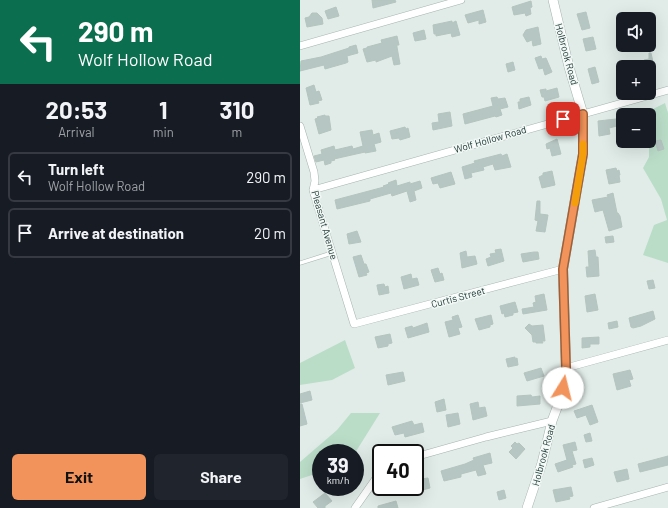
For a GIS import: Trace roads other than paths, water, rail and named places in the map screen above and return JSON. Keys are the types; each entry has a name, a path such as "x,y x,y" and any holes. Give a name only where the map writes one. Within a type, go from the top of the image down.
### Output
{"street":[{"path":"300,46 461,0"},
{"name":"Holbrook Road","path":"527,508 542,463 552,421 558,405 566,368 563,269 583,154 583,114 552,0"},
{"name":"Wolf Hollow Road","path":"313,190 668,90"},
{"name":"Pleasant Avenue","path":"300,126 314,172 315,181 313,190 354,324"},
{"name":"Curtis Street","path":"354,324 563,269"},
{"path":"566,368 668,340"},
{"path":"424,454 486,437 552,421"},
{"path":"355,508 372,484"},
{"path":"594,508 668,487"}],"lane":[{"path":"300,263 332,253"}]}
